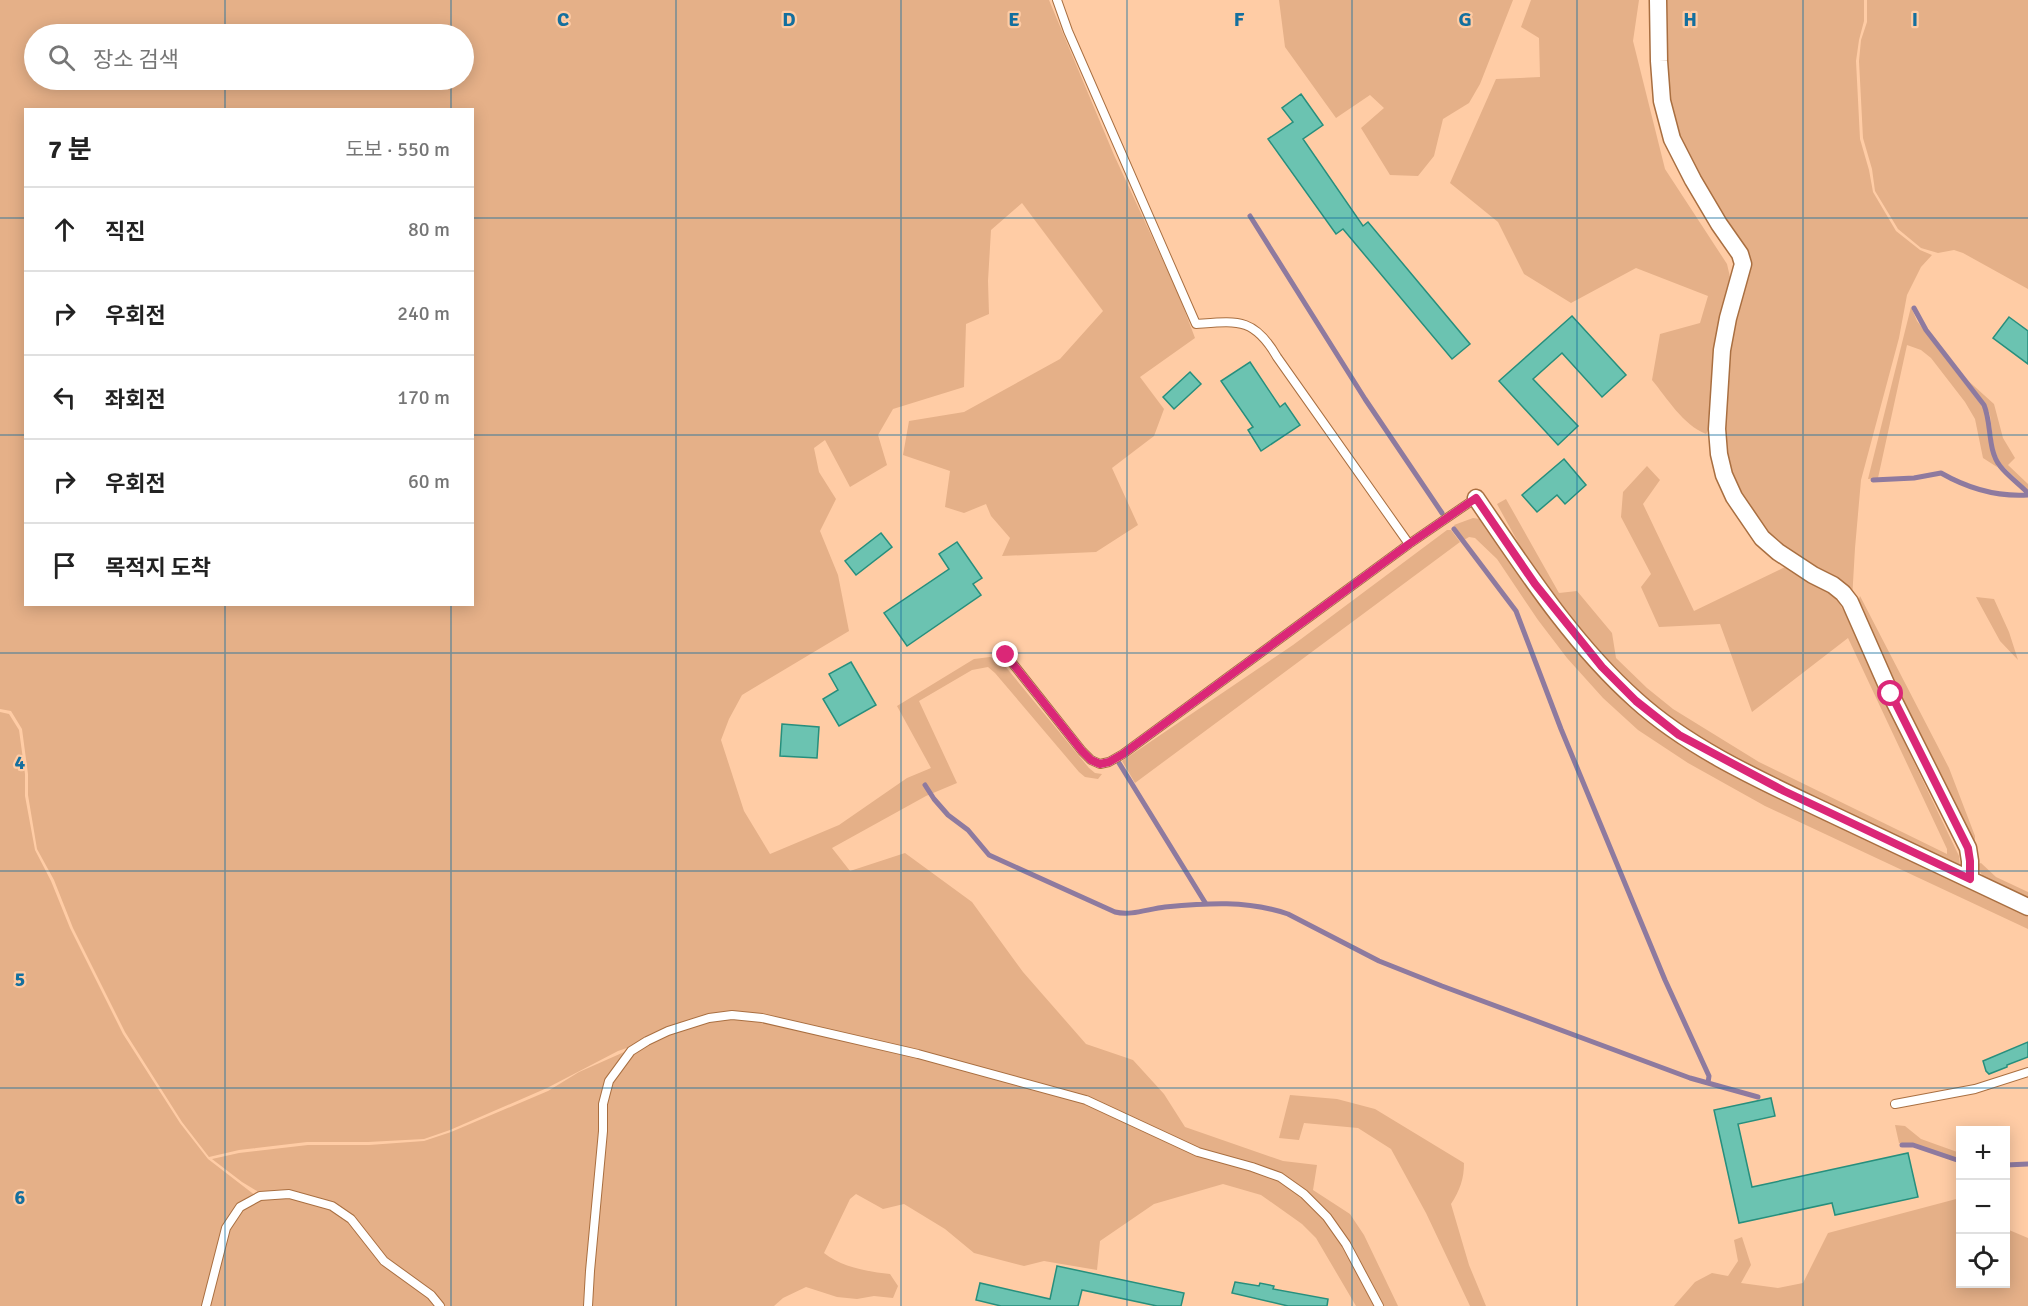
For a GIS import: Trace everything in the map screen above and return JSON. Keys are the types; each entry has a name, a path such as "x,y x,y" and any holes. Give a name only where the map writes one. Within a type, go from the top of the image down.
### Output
{"street":[{"path":"1659,0 1659,61 1662,101 1672,139 1703,197 1740,254 1743,264 1722,350 1717,429 1724,475 1734,497 1762,538 1778,552 1833,585 1850,602 1891,694 1968,848 1970,879"},
{"path":"1476,498 1535,584 1602,667 1636,701 1679,735 1784,791 2028,907"}],"lane":[{"path":"1057,0 1068,31 1196,324 1225,322 1248,325 1266,338 1409,544"},
{"path":"1006,655 1082,751 1091,760 1100,764 1109,762 1476,498"},
{"path":"588,1306 603,1131 603,1104 609,1081 617,1067 631,1051 647,1041 709,1017 732,1015 762,1018 918,1054 1086,1100 1198,1152 1280,1177 1304,1194 1327,1217 1346,1244 1379,1306"},
{"path":"1895,1104 1975,1089 2028,1072"},
{"path":"206,1306 226,1228 240,1207 260,1196 289,1194 314,1199 332,1206 351,1219 384,1261 431,1295 440,1306"}],"shaded area":[{"path":"0,0 1049,0 1114,155 1178,293 1195,338 1140,377 1164,409 1154,436 1112,468 1138,525 1096,552 1002,556 1010,538 991,516 986,504 964,513 945,507 950,471 903,455 909,421 964,412 1060,359 1103,311 1022,203 991,230 989,314 966,324 964,387 893,409 878,435 887,465 850,487 825,440 814,448 819,472 836,499 820,531 838,575 849,631 742,695 721,740 744,811 770,854 839,825 907,778 931,768 897,706 974,659 990,657 1000,660 1089,768 1095,773 1102,774 1098,779 1085,777 1079,772 995,673 988,667 972,670 919,701 957,783 926,796 832,848 850,871 905,853 972,902 1023,972 1086,1044 1133,1060 1164,1094 1185,1127 1283,1161 1317,1165 1313,1190 1350,1214 1364,1235 1398,1306 1382,1306 1306,1192 1199,1149 1087,1098 732,1012 618,1051 547,1088 424,1139 307,1142 239,1150 209,1157 182,1122 125,1032 73,928 54,880 37,849 28,795 28,774 22,729 11,711 0,709"},
{"path":"1279,0 1513,0 1480,84 1469,103 1443,119 1434,156 1418,176 1390,175 1361,128 1384,108 1370,95 1336,118 1285,47"},
{"path":"1531,0 1639,0 1633,41 1665,169 1727,264 1730,277 1719,326 1709,429 1706,434 1683,418 1652,380 1660,334 1700,323 1708,296 1636,268 1571,303 1524,274 1498,222 1450,183 1496,79 1540,77 1539,38 1521,27"},
{"path":"1662,0 1864,0 1864,21 1856,61 1860,139 1873,192 1896,231 1920,250 1932,255 1921,267 1907,295 1899,338 1861,480 1852,600 1767,540 1726,472 1722,392 1743,273 1672,140"},
{"path":"1867,0 2028,0 2028,289 1963,253 1954,250 1938,253 1921,248 1898,229 1875,191 1872,169 1863,138 1859,61 1861,40 1867,22"},
{"path":"1911,307 1917,321 1984,409 1997,467 1983,458 1975,419 1965,402 1931,358 1921,350 1907,345 1878,478 1868,479"},
{"path":"1964,377 1994,404 2003,438 2015,458 2008,465 2028,484 2028,490 2000,463 1994,449 1990,415 1985,403"},
{"path":"1647,466 1660,480 1643,504 1694,611 1785,567 1836,598 1959,856 1960,866 1787,786 1700,738 1634,693 1542,586 1497,504 1506,499 1559,593 1577,591 1612,633 1616,658 1673,709 1759,762 1947,854 1947,849 1848,638 1752,712 1720,624 1659,627 1641,587 1651,574 1621,517 1623,492"},
{"path":"1473,518 1480,519 1488,526 1535,597 1567,639 1616,693 1681,746 1799,808 2028,917 2028,929 1765,806 1688,763 1638,730 1603,698 1567,658 1497,559 1475,538 1469,537 1464,540 1454,525"},
{"path":"1447,530 1451,530 1460,542 1135,783 1122,761 1293,645"},
{"path":"1860,596 1949,768 1975,836 1975,845 1855,612"},
{"path":"1976,597 1994,599 2009,632 2018,660 2000,641"},
{"path":"0,712 9,714 19,730 25,774 25,796 35,850 51,881 70,928 123,1034 180,1123 208,1159 256,1196 225,1227 204,1306 0,1306"},
{"path":"1981,863 1996,877 2028,892 2028,902 1988,883 1975,865"},
{"path":"732,1018 762,1021 917,1057 1085,1103 1155,1133 1279,1179 1302,1196 1325,1219 1344,1245 1376,1306 1356,1306 1316,1238 1302,1224 1261,1195 1223,1184 1154,1204 1100,1241 1097,1270 1044,1261 1024,1266 974,1253 945,1229 904,1204 883,1209 856,1194 850,1199 824,1253 847,1265 890,1274 898,1286 893,1298 837,1297 806,1287 783,1298 774,1306 591,1306 605,1104 611,1081 621,1066 647,1044 680,1029"},
{"path":"631,1049 615,1065 606,1079 586,1306 443,1306 386,1259 333,1203 262,1194 212,1159 239,1153 308,1145 369,1145 424,1141 548,1091 579,1072"},
{"path":"1290,1095 1337,1099 1375,1109 1464,1163 1461,1184 1451,1204 1469,1265 1486,1306 1470,1306 1426,1213 1391,1149 1358,1128 1304,1123 1299,1140 1279,1138"},
{"path":"1895,1125 1905,1126 1921,1139 1956,1152 1956,1158 1913,1144 1899,1143"},
{"path":"261,1197 288,1197 331,1208 349,1221 365,1240 429,1296 437,1306 207,1306 227,1228 241,1208"},
{"path":"1956,1199 1956,1288 2010,1288 2010,1230 2028,1238 2028,1306 1674,1306 1695,1282 1712,1273 1728,1276 1738,1261 1734,1240 1742,1237 1751,1265 1741,1283 1778,1288 1803,1283 1828,1233"}],"building":[{"path":"1301,94 1323,125 1303,139 1363,226 1368,222 1470,344 1452,359 1343,229 1336,234 1268,139 1293,122 1282,108"},
{"path":"1572,316 1626,375 1602,397 1562,353 1533,379 1578,426 1558,445 1499,381"},
{"path":"2009,317 2028,331 2028,364 1993,338"},
{"path":"1250,362 1280,407 1285,403 1300,425 1261,451 1248,430 1253,427 1221,381"},
{"path":"1190,372 1201,384 1174,409 1163,397"},
{"path":"1564,459 1586,485 1565,504 1557,495 1537,512 1522,495"},
{"path":"881,533 892,547 856,575 845,561"},
{"path":"957,542 982,578 973,584 981,595 907,646 884,613 949,569 939,554"},
{"path":"851,662 876,705 839,726 823,699 838,690 829,674"},
{"path":"782,724 819,727 817,758 780,756"},
{"path":"2028,1042 2028,1057 1989,1074 1986,1071 1983,1061"},
{"path":"1771,1098 1775,1116 1738,1124 1752,1187 1908,1153 1918,1197 1835,1215 1832,1203 1739,1223 1714,1110"},
{"path":"1057,1266 1184,1293 1181,1306 1157,1306 1082,1290 1078,1306 1001,1306 976,1300 980,1283 1050,1299"},
{"path":"1235,1282 1259,1286 1260,1283 1274,1286 1273,1289 1328,1299 1327,1306 1288,1306 1232,1293"}],"waterway":[{"path":"1250,216 1365,399 1442,513"},
{"path":"1914,308 1926,330 1984,405 1993,452 2000,466 2028,493"},
{"path":"1873,480 1914,478 1941,473 1983,491 2005,495 2028,495"},
{"path":"1454,529 1516,611 1561,729 1665,980 1709,1076 1708,1083"},
{"path":"1119,763 1206,904"},
{"path":"925,785 948,815 968,830 989,855 1115,912 1133,913 1165,907 1212,904 1257,906 1288,914 1379,961 1442,986 1690,1078 1758,1097"},
{"path":"1902,1145 1913,1145 1956,1160"},
{"path":"2010,1165 2028,1164"}],"route":[{"path":"1006,655 1082,751 1091,760 1100,764 1109,762 1476,498 1535,584 1602,667 1636,701 1679,735 1784,791 1970,879 1968,848 1891,694"}]}
